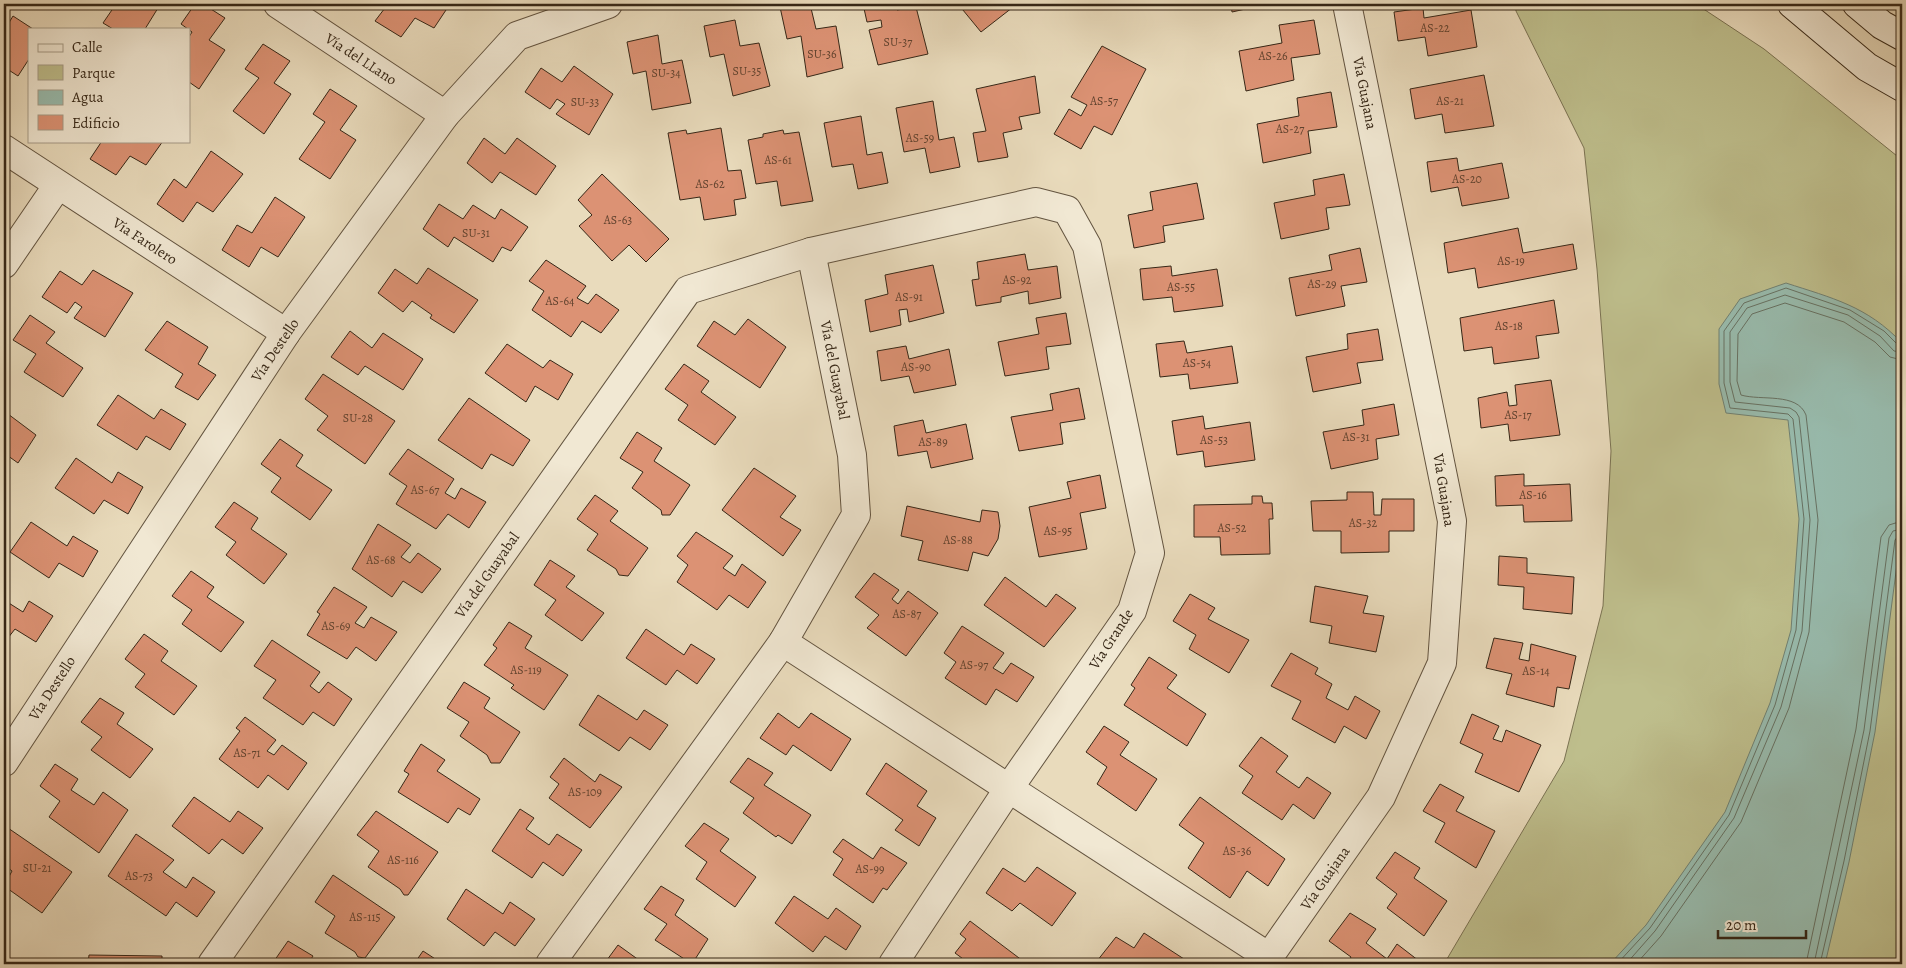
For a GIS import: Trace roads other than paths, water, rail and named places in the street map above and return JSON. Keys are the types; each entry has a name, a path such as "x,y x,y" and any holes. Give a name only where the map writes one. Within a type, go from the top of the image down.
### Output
{"street":[{"name":"Vía del LLano","path":"278,4 445,115"},
{"name":"Vía Destello","path":"4,762 286,333 445,115 517,36 608,4"},
{"name":"Vía Guajana","path":"1266,961 1382,797 1442,663 1452,521 1346,4"},
{"path":"1792,4 1867,67 1902,87"},
{"path":"1857,4 1882,25 1902,36"},
{"name":"Vía Farolero","path":"4,149 286,333"},
{"path":"4,264 58,185"},
{"name":"Vía del Guayabal","path":"212,964 688,290 811,252 1036,202"},
{"name":"Vía Grande","path":"894,964 1009,788 1132,611 1150,553 1087,246 1067,210 1036,202"},
{"name":"Vía del Guayabal","path":"550,964 784,642 856,514 852,455 811,252"},
{"path":"784,642 1009,788 1266,961"}],"water":[{"path":"1786,283 1834,299 1862,312 1889,330 1902,343 1902,526 1875,732 1849,862 1825,964 1610,964 1646,925 1725,812 1770,703 1791,630 1799,519 1788,420 1726,413 1719,384 1719,329 1740,299"}]}
